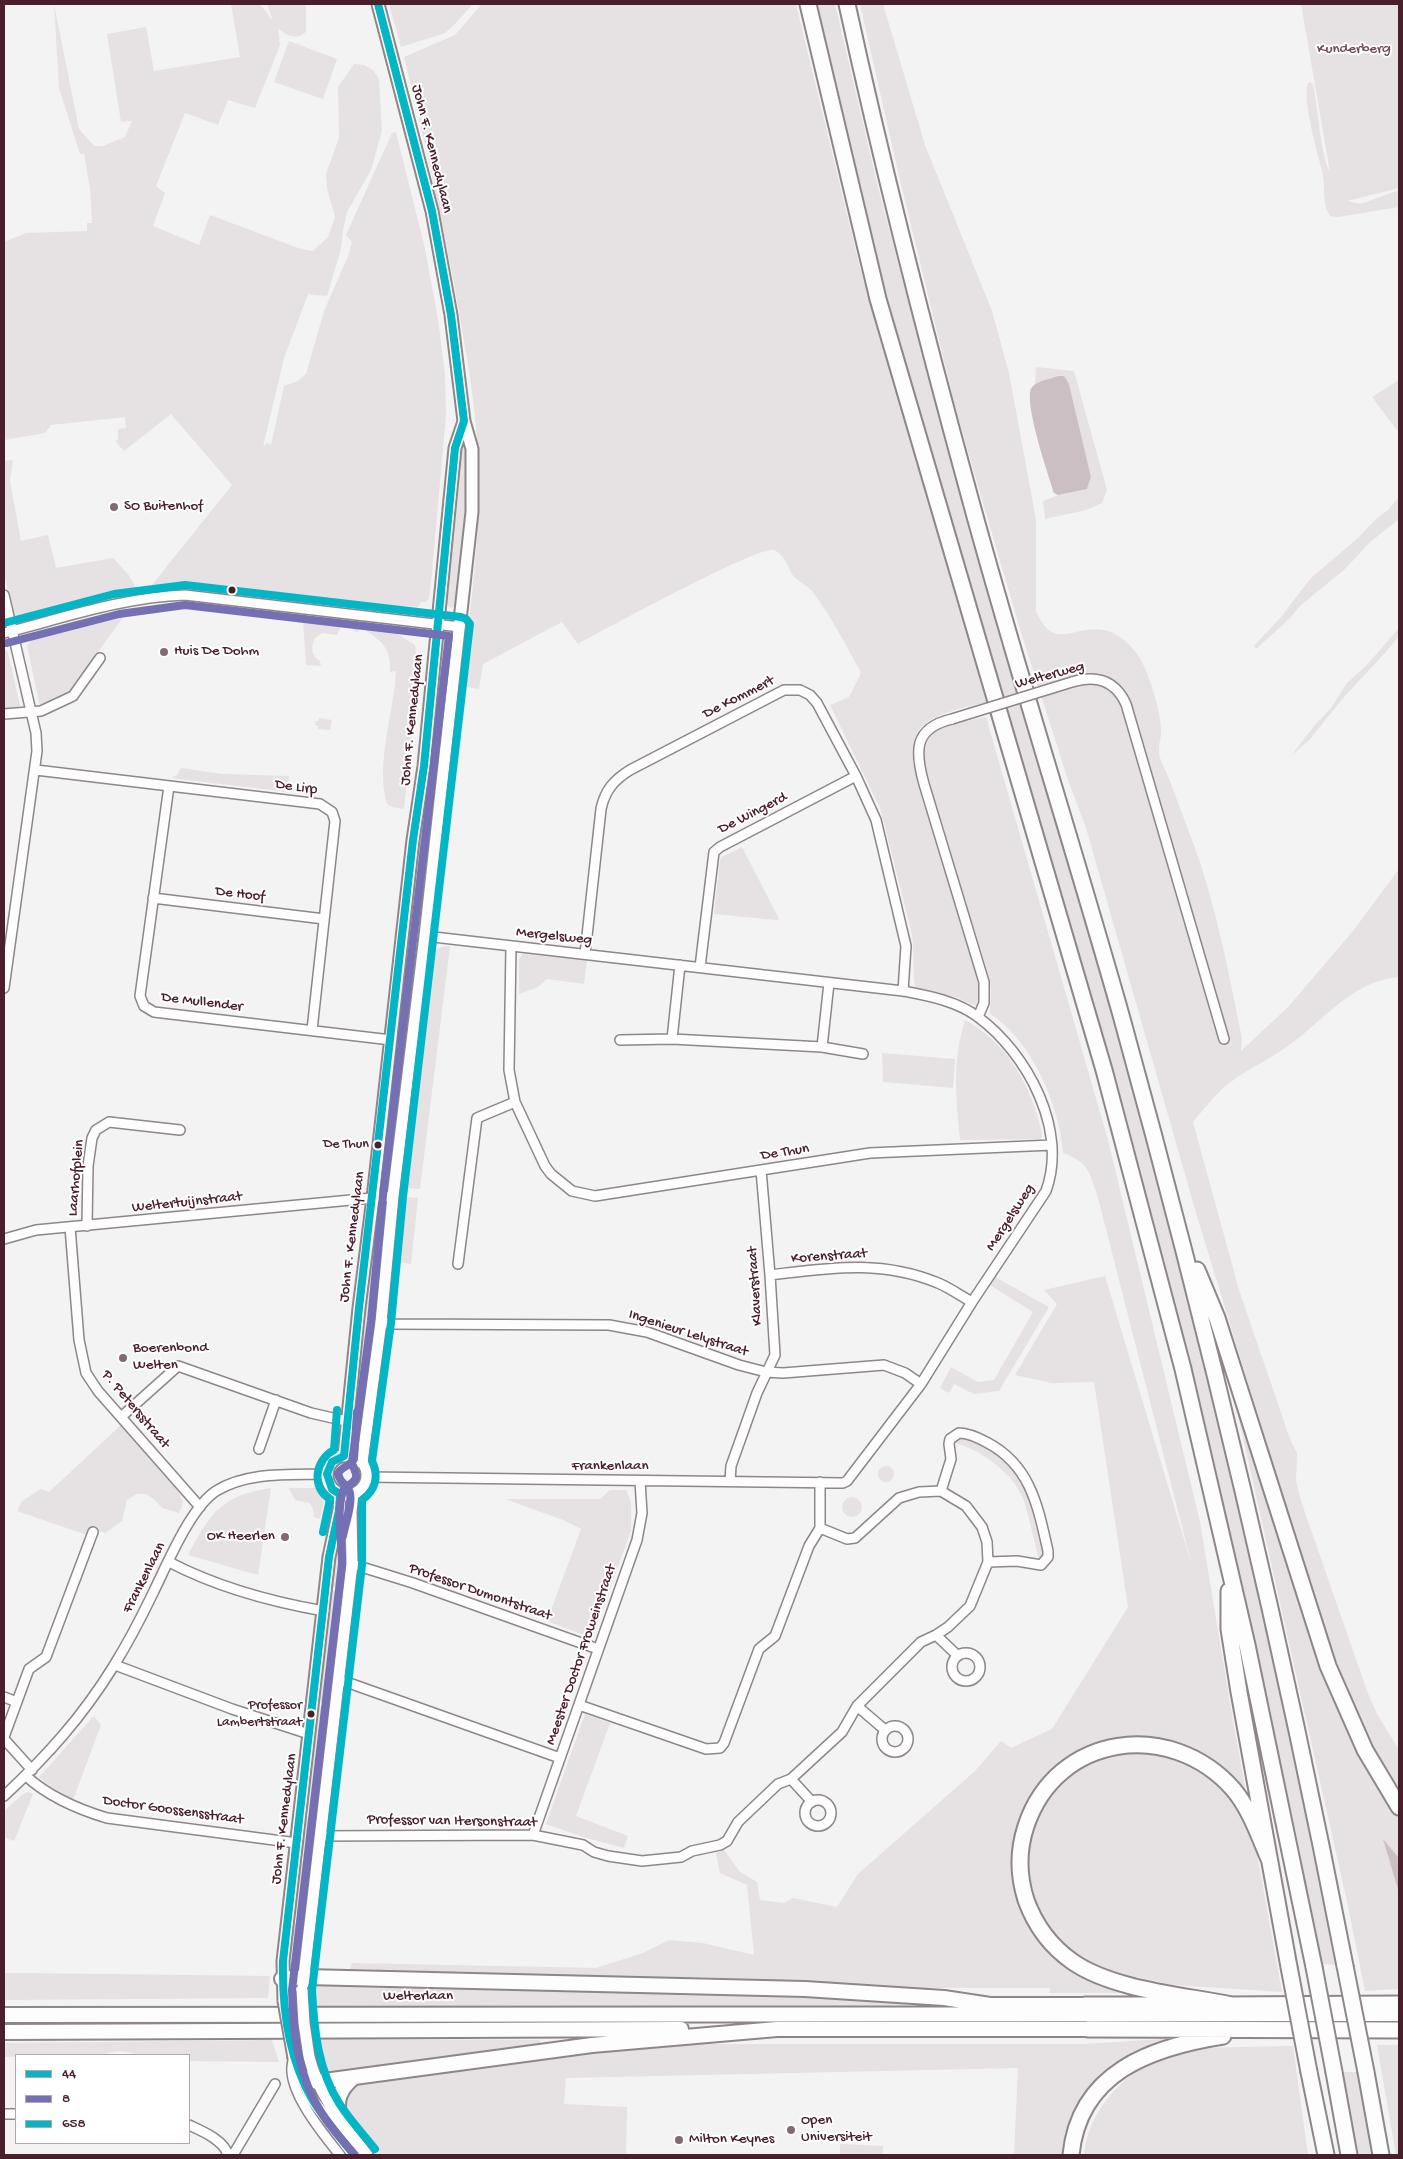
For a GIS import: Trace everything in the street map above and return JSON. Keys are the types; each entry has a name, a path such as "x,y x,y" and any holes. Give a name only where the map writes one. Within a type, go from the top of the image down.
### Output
{"highway":[{"path":"808,4 878,299 1104,1070 1183,1369 1228,1560 1314,1967 1349,2155"},
{"path":"847,4 896,212 969,497 1120,1012 1176,1220 1224,1410 1273,1617 1346,1966 1381,2155"},
{"path":"1176,1220 1217,1318 1328,1666 1364,1750 1399,1807"},
{"path":"1228,1560 1229,1629 1238,1692 1326,2155"},
{"path":"1232,2005 1124,1984 1089,1971 1065,1956 1039,1927 1025,1897 1020,1867 1024,1833 1030,1814 1041,1794 1064,1770 1099,1750 1121,1745 1144,1744 1179,1751 1199,1760 1217,1774 1240,1799 1269,1859"},
{"path":"1085,2005 1399,2004"},
{"path":"1088,2029 1399,2030"},
{"path":"1071,2155 1074,2137 1089,2104 1104,2083 1124,2067 1147,2055 1174,2045 1259,2031"},
{"path":"1321,2155 1322,2138"}],"main road":[{"path":"283,1984 806,1990 944,1998 990,2005"},
{"path":"832,2014 872,2009 990,2005 1085,2005"},
{"path":"832,2014 1399,2014"},
{"name":"Welterlaan","path":"4,2015 832,2014"},
{"path":"300,2076 317,2082 592,2045 777,2029"},
{"path":"4,2032 1088,2029"},
{"path":"340,2120 337,2105 339,2094 354,2077"}],"street":[{"name":"John F. Kennedylaan","path":"362,1463 381,1322 393,1196 425,936 472,512 472,449 464,421 451,314 432,211 378,4"},
{"name":"John F. Kennedylaan","path":"344,1456 346,1421 402,933 424,766 455,448 464,421"},
{"path":"4,595 8,632 31,713 37,751 36,770 4,988"},
{"path":"8,632 134,600 186,595 460,626"},
{"path":"4,714 41,711 73,696 100,658"},
{"name":"Welterweg","path":"978,1017 984,1003 982,975 924,784 918,757 919,742 924,734 937,724 1090,678 1104,680 1117,689 1126,704 1224,1039"},
{"name":"De Kommert","path":"585,954 601,809 608,788 617,778 753,705 789,689 806,692 814,699 856,776 876,820 906,946 903,991"},
{"name":"De Lirp","path":"36,770 320,804 328,808 334,814 335,820 312,1030"},
{"name":"De Wingerd","path":"700,968 714,852 720,847 856,776"},
{"name":"De Mullender","path":"169,786 140,996 144,1006 154,1012 391,1040"},
{"name":"De Hoof","path":"153,898 324,919"},
{"path":"402,933 425,936"},
{"name":"Mergelsweg","path":"425,936 903,991 950,1002 978,1017 1006,1042 1028,1073 1042,1107 1052,1145 1052,1176 1046,1191 972,1302 921,1384 852,1478"},
{"name":"De Thun","path":"511,947 509,1070 515,1102 545,1166 566,1187 580,1193 595,1196 870,1153 1052,1145"},
{"path":"672,1039 680,965"},
{"path":"822,1047 829,983"},
{"path":"620,1040 672,1039 822,1047 863,1054"},
{"path":"458,1264 477,1118 515,1102"},
{"name":"Laarhofplein","path":"87,1226 88,1166 92,1138 96,1130 109,1122 180,1130"},
{"name":"Klaverstraat","path":"730,1481 731,1466 774,1355 770,1275 761,1170"},
{"name":"Weltertuijnstraat","path":"4,1239 36,1230 393,1196"},
{"name":"P. Petersstraat","path":"70,1227 79,1340 86,1373 98,1391 200,1507"},
{"name":"Korenstraat","path":"770,1275 840,1267 883,1268 911,1274 940,1284 972,1302"},
{"name":"Ingenieur Lelystraat","path":"381,1322 392,1324 609,1324 647,1332 739,1365 766,1372 783,1373 884,1365 905,1373 921,1384"},
{"path":"122,1417 178,1366 311,1413 346,1421"},
{"path":"259,1449 276,1400"},
{"path":"820,1528 847,1539 855,1538 899,1498 918,1492 941,1491 951,1459 950,1439 959,1433 972,1435 1006,1455 1018,1468 1036,1500 1048,1551 1048,1557 1040,1565 1017,1560 988,1562"},
{"path":"344,1456 356,1458 362,1463 366,1469 363,1487 353,1494 340,1494 332,1489 327,1474 332,1462 344,1456"},
{"name":"Frankenlaan","path":"4,1796 64,1736 88,1707 114,1665 200,1507 215,1492 241,1480 262,1477 327,1474"},
{"name":"Frankenlaan","path":"366,1478 843,1483 852,1478"},
{"name":"Meester Doctor Froweinstraat","path":"533,1834 640,1526 642,1497 640,1481"},
{"path":"579,1705 706,1750 720,1748 724,1743 759,1649 775,1636 809,1546 820,1528 820,1482"},
{"name":"Professor van Itersonstraat","path":"320,1836 533,1834 583,1845 594,1852 642,1861 681,1857 692,1851 712,1848 727,1841 738,1822 778,1784 790,1779 842,1732 857,1706 921,1642 948,1627 970,1606 988,1562 987,1542 982,1526 966,1506 941,1491"},
{"name":"John F. Kennedylaan","path":"340,1494 329,1557 283,1984 294,2058 300,2076 315,2104 354,2155"},
{"path":"353,1494 351,1512 352,1564 303,1983 304,2024 309,2058 317,2082 340,2120 368,2155"},
{"path":"29,1773 4,1738 29,1669 46,1657 93,1532"},
{"path":"169,1562 189,1572 281,1603 324,1611"},
{"name":"Professor Dumontstraat","path":"352,1564 413,1583 598,1649"},
{"path":"936,1635 958,1656"},
{"path":"114,1665 224,1706 309,1734"},
{"path":"338,1681 349,1683 560,1758"},
{"path":"4,1697 16,1702"},
{"path":"857,1706 885,1730"},
{"name":"Doctor Goossensstraat","path":"29,1773 42,1790 85,1811 107,1818 297,1843"},
{"path":"790,1779 812,1802"},
{"name":"John F. Kennedylaan","path":"294,2058 291,2065 296,2090 335,2154"},
{"path":"233,2155 275,2084"},
{"path":"190,2126 220,2142 225,2147 228,2155"}],"green space":[{"path":"54,4 79,129 94,146 103,146 125,137 132,121 121,122 107,34 146,27 154,71 240,57 231,4 260,4 273,21 267,4 306,4 306,32 294,37 287,35 278,28 280,45 255,108 228,100 218,125 185,113 156,186 165,193 153,226 199,245 210,215 301,249 313,251 328,237 335,217 327,188 326,174 339,138 338,87 354,64 364,65 373,70 379,79 382,131 371,170 347,212 341,249 327,296 308,294 284,358 263,447 267,443 271,445 284,386 298,381 306,374 324,311 349,254 352,242 346,235 392,133 396,132 425,249 438,319 445,375 446,415 431,583 429,598 426,602 421,602 418,607 159,591 151,586 232,485 171,414 124,451 115,441 118,440 118,429 126,428 125,417 51,425 45,433 4,440 4,242 26,233 87,231 87,223 92,223 90,188 84,154 80,154 59,88"},
{"path":"389,4 473,4 445,33 401,47"},
{"path":"482,4 796,4 860,268 986,702 946,713 927,722 920,728 916,736 913,756 913,763 980,975 980,999 976,1006 955,997 915,987 911,930 880,808 830,705 849,697 861,673 819,601 810,589 794,577 784,558 778,552 774,550 762,552 740,561 679,590 578,644 562,622 483,664 479,689 467,687 463,681 476,558 479,509 479,463 473,398 447,248 427,152 404,57 455,35"},
{"path":"816,4 835,4 878,187 926,370 1157,1169 1269,1623 1337,1965 1321,1964 1295,1827 1239,1581 869,230"},
{"path":"860,4 883,4 925,145 992,311 1009,373 1036,520 1036,611 1043,624 1050,631 1058,634 1093,629 1114,633 1134,650 1146,670 1154,692 1161,725 1159,755 1203,871 1227,966 1242,1039 1241,1051 1289,1006 1353,931 1399,869 1399,977 1382,980 1352,994 1299,1038 1228,1084 1193,1122 1239,1290 1290,1439 1297,1453 1296,1481 1301,1501 1367,1691 1377,1714 1399,1750 1399,1795 1370,1745 1348,1696 1325,1634 1196,1213 1086,828 1067,777 1020,629 957,414 899,176"},
{"name":"Kunderberg","path":"1301,4 1399,4 1399,188 1347,201 1361,204 1399,190 1399,207 1338,217 1330,216 1327,211 1323,176 1308,110 1307,88 1309,82 1313,84 1324,154 1330,172"},
{"path":"289,41 337,59 323,99 274,82"},
{"path":"1036,367 1074,371 1107,490 1102,503 1086,510 1045,519 1043,501 1058,495 1087,489 1091,477 1069,384 1057,376 1035,385"},
{"path":"1399,380 1399,433 1372,397"},
{"path":"465,436 466,479 463,542 456,606 451,608 447,605 445,599 461,447"},
{"path":"13,460 10,481 21,541 48,535 56,568 113,558 128,574 137,589 28,618 13,615 4,573 4,461"},
{"path":"1399,497 1399,519 1369,543 1345,569 1301,605 1287,621 1256,649 1254,646 1281,617 1310,579 1359,537"},
{"path":"129,609 67,695 38,709 40,706 27,646 35,636"},
{"path":"303,619 340,622 341,627 337,635 322,633 315,638 312,651 314,656 320,661 321,666 306,665"},
{"path":"352,623 391,630 415,645 418,674 404,809 387,804 383,772 396,671 390,672 389,656 383,645 361,627 357,633 352,629"},
{"path":"1399,628 1399,636 1385,653 1344,697 1310,739 1291,756 1314,726 1331,708 1347,683 1366,666"},
{"path":"448,635 454,641 421,919 418,923 414,924 409,918 441,640 443,636"},
{"path":"4,648 8,653 21,710 4,711"},
{"path":"986,717 1108,1140 1200,1522 1232,1715 1282,1992 1174,1985 1137,1977 1122,1993 1049,1993 1051,1988 883,1988 350,1969 352,1963 596,1968 643,1953 669,1940 703,1943 754,1955 747,1885 720,1873 716,1853 724,1850 740,1872 757,1882 760,1900 784,1903 793,1898 837,1907 858,1874 975,1771 1001,1741 1011,1748 1052,1729 1128,1607 1094,1382 1052,1383 1015,1375 1057,1304 1044,1290 1105,1276 1192,1566 1092,1179 1083,1164 1063,1153 1056,1115 1041,1075 1030,1057 1005,1025 990,1014 991,992 989,976 925,773 925,756 931,735 947,725"},
{"path":"319,718 332,720 330,730 318,729 318,726 315,725"},
{"path":"181,768 223,774 289,776 288,792 171,778 177,775"},
{"path":"742,847 779,919 777,920 714,914 720,860 722,857"},
{"path":"450,946 420,1189 407,1188 433,951"},
{"path":"523,954 587,960 584,984 547,979 538,987 519,994 519,959"},
{"path":"410,956 416,963 390,1189 387,1193 379,1191 405,958"},
{"path":"965,1020 991,1038 1011,1060 1032,1100 1042,1132 1042,1138 960,1140 956,1080 958,1050"},
{"path":"882,1053 955,1059 953,1088 883,1082"},
{"path":"408,1197 418,1198 411,1264 399,1262 405,1202"},
{"path":"382,1213 388,1219 362,1437 348,1436 376,1214"},
{"path":"995,1277 1049,1307 999,1391 974,1394 954,1384 949,1393 940,1388 951,1367 978,1382 994,1380 1033,1312 990,1285"},
{"path":"1228,1371 1281,1535 1386,1797 1399,1814 1399,1858 1384,1841 1399,1893 1399,1989 1365,1991 1348,1906"},
{"path":"121,1425 178,1491 183,1503 179,1513 162,1508 146,1494 137,1494 127,1500 122,1521 105,1533 89,1527 87,1535 17,1511 22,1501 41,1489 49,1492"},
{"path":"964,1437 993,1450 1002,1456 1017,1472 1027,1490 1045,1554 1039,1560 1024,1501 1013,1481 986,1457 955,1443 959,1438"},
{"path":"883,1466 889,1466 894,1471 892,1480 883,1482 878,1477 878,1471"},
{"path":"271,1488 258,1575 188,1555 203,1528 219,1508 240,1496"},
{"path":"289,1488 316,1488 322,1492 323,1505 320,1519 314,1517 310,1503 295,1500"},
{"path":"610,1490 626,1490 631,1502 631,1531 592,1638 547,1621 581,1529 563,1520 505,1499 600,1499"},
{"path":"852,1497 859,1500 862,1507 859,1514 852,1517 845,1514 842,1507 845,1500"},
{"path":"343,1514 348,1514 349,1553 345,1589 329,1587 331,1565"},
{"path":"329,1590 344,1592 332,1704 316,1702"},
{"path":"315,1706 332,1708 318,1814 303,1812"},
{"path":"585,1714 610,1723 576,1816 628,1836 624,1848 583,1837 546,1824"},
{"path":"94,1716 101,1725 73,1800 48,1785 39,1777"},
{"path":"28,1792 33,1794 14,1841 4,1837 4,1811"},
{"path":"303,1816 318,1818 313,1858 298,1856"},
{"path":"297,1860 313,1862 307,1915 291,1913"},
{"path":"290,1922 306,1923 301,1966 293,1970 287,1965"},
{"path":"4,1973 270,1976 268,1998 4,2000"},
{"path":"315,1983 600,1989 906,2000 906,2005 316,2009"},
{"path":"1178,2038 1120,2065 1065,2155 1014,2155 1018,2068 566,2078 564,2104 627,2107 626,2155 376,2155 345,2116 342,2095 351,2086 637,2044 1085,2044"},
{"path":"319,2039 539,2040 542,2044 324,2077 318,2073 313,2058 321,2057"},
{"path":"272,2040 279,2062 190,2061 190,2054 134,2054 124,2051 106,2054 15,2054 15,2057 4,2057 4,2043"},
{"path":"1377,2045 1399,2045 1399,2155 1396,2155"},
{"path":"1293,2046 1308,2155 1084,2155 1088,2136 1095,2118 1106,2101 1119,2086 1152,2062 1171,2054 1190,2050 1228,2047"},
{"path":"1341,2072 1358,2072 1374,2155 1356,2155"},
{"path":"840,2144 883,2146 883,2155 840,2155"}],"shaded area":[{"path":"1058,376 1064,376 1069,384 1091,477 1087,489 1058,495 1054,493 1037,438 1030,394 1034,385"},
{"path":"1383,1839 1399,1858 1399,1893"}],"transit line":[{"name":"44","path":"354,2155 312,2099 297,2066 285,2015 283,1961 329,1557 339,1510 340,1494 332,1489 327,1474 332,1462 344,1456 359,1308 413,840 424,766 455,448 464,421 451,315 432,211 378,4"},
{"name":"658","path":"4,623 114,594 185,585 461,617 470,624 403,1197 391,1323 372,1461 376,1477 370,1492 362,1500 362,1565 312,1990 318,2049 326,2077 343,2109 375,2149"},
{"name":"8","path":"7,643 119,614 185,605 449,636 383,1195 371,1321 352,1462 356,1477 343,1491 340,1508 342,1564 292,1990 298,2053 307,2084 325,2118 355,2155"},
{"name":"658","path":"323,1532 330,1499 320,1488 318,1473 323,1460 334,1450 337,1410"},
{"name":"8","path":"343,1536 350,1506 350,1494 338,1474 341,1469 350,1464 354,1459 357,1412"}],"place":[{"name":"SO Buitenhof","path":"114,507"},
{"name":"Huis De Dohm","path":"164,652"},
{"name":"De Thun","path":"378,1145"},
{"name":"Boerenbond Welten","path":"123,1358"},
{"name":"OK Heerlen","path":"285,1537"},
{"name":"Professor Lambertstraat","path":"311,1714"},
{"name":"Open Universiteit","path":"791,2130"},
{"name":"Milton Keynes","path":"679,2140"}]}
